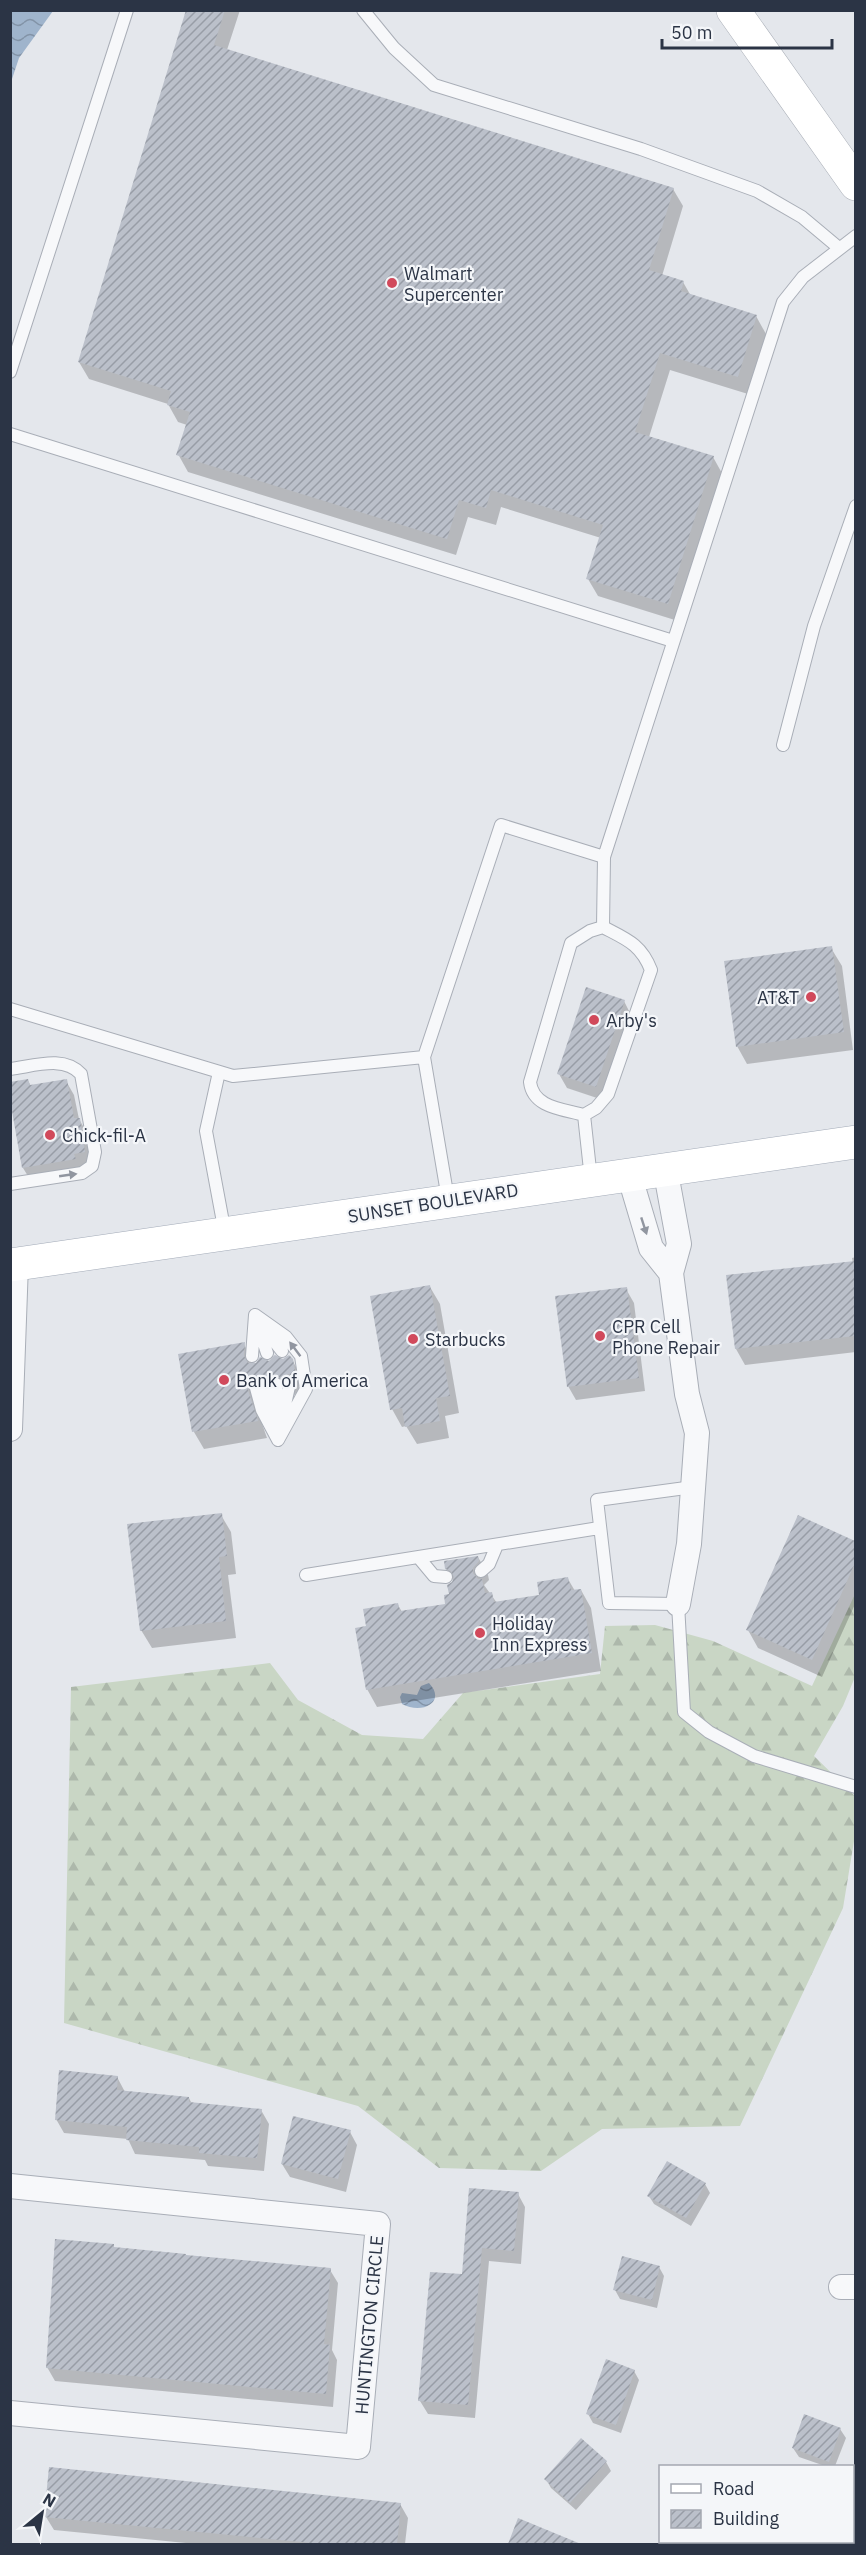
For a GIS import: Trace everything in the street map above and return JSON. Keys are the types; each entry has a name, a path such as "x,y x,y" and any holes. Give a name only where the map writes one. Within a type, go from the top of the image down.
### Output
{"main road":[{"path":"733,10 855,184"},
{"name":"SUNSET BOULEVARD","path":"13,1265 855,1142"}],"street":[{"path":"665,1168 679,1244 671,1273 687,1394 697,1433 689,1544 678,1604"},
{"path":"629,1174 651,1248 671,1273"},
{"path":"10,1429 13,1265"},
{"name":"HUNTINGTON CIRCLE","path":"10,2186 378,2224 358,2447 10,2413"}],"lane":[{"path":"10,372 127,10"},
{"path":"363,10 394,48 434,85 641,149 757,191 802,217 840,248"},
{"path":"603,927 604,857 783,302 803,277 855,236"},
{"path":"10,434 673,641"},
{"path":"783,745 814,626 855,506"},
{"path":"448,1201 424,1057 501,825 604,857"},
{"path":"603,927 635,944 645,955 651,969 608,1094 596,1108 584,1115 541,1102 532,1092 530,1082 571,943 590,930 603,927"},
{"path":"10,1009 233,1076 424,1057"},
{"path":"10,1069 63,1063 73,1065 81,1074 95,1152 92,1166 82,1173 10,1184"},
{"path":"219,1072 206,1131 225,1233"},
{"path":"584,1115 591,1180"},
{"path":"255,1316 282,1351"},
{"path":"255,1316 259,1355"},
{"path":"255,1316 286,1337 301,1356 306,1389 278,1440"},
{"path":"278,1440 290,1382"},
{"path":"266,1386 278,1440"},
{"path":"693,1487 597,1500 609,1603 678,1604 684,1712 709,1732 754,1756 855,1787"},
{"path":"306,1575 599,1528"},
{"path":"481,1571 489,1564 497,1545"},
{"path":"419,1558 434,1576 446,1577"}],"green space":[{"path":"855,1594 855,1677 843,1706 814,1756 855,1796 855,1835 843,1908 740,2126 602,2129 541,2171 439,2168 358,2106 64,2023 71,1687 270,1663 298,1700 362,1735 423,1739 463,1693 600,1674 605,1626 655,1625 713,1641 812,1686"}],"water":[{"path":"11,10 53,11 19,58 11,82"},
{"path":"429,1683 435,1696 430,1705 417,1708 402,1704 400,1697 402,1693 417,1695 421,1686"}],"building":[{"path":"186,10 225,10 214,45 674,188 649,270 684,281 681,291 757,315 738,377 660,353 635,432 714,456 668,604 586,579 603,525 491,490 486,508 459,500 447,539 176,455 190,412 167,405 171,391 78,362"},
{"path":"832,946 844,1032 736,1047 724,961"},
{"path":"586,987 625,1000 596,1087 557,1074"},
{"name":"Chick-fil-A","path":"28,1079 30,1085 67,1079 74,1118 80,1118 85,1152 74,1154 76,1159 22,1168 10,1100 10,1082"},
{"path":"855,1261 855,1336 735,1349 726,1275"},
{"path":"430,1285 450,1396 436,1398 440,1421 405,1427 402,1408 390,1410 370,1296"},
{"path":"627,1287 639,1378 567,1387 555,1296"},
{"path":"245,1342 244,1356 248,1363 256,1363 260,1357 269,1361 275,1355 283,1359 289,1355 293,1359 296,1376 288,1374 282,1379 275,1376 250,1383 248,1390 258,1421 192,1432 178,1354"},
{"path":"222,1513 227,1556 219,1557 226,1621 140,1631 127,1524"},
{"path":"798,1515 855,1541 855,1563 812,1660 746,1630"},
{"path":"478,1556 479,1561 473,1568 473,1573 478,1579 482,1579 485,1593 492,1592 494,1602 539,1595 537,1582 568,1577 571,1590 581,1589 592,1653 366,1690 355,1628 366,1626 363,1609 398,1603 400,1611 445,1604 444,1595 449,1594 447,1585 454,1577 451,1571 445,1569 444,1561"},
{"path":"59,2070 118,2076 117,2090 189,2097 189,2102 262,2109 257,2158 199,2153 199,2147 126,2140 127,2127 55,2120"},
{"path":"293,2116 351,2130 338,2179 281,2164"},
{"path":"667,2161 706,2183 686,2218 647,2196"},
{"path":"469,2188 519,2192 514,2251 482,2248 468,2405 418,2401 430,2272 462,2274"},
{"path":"55,2239 114,2244 114,2247 186,2255 331,2268 324,2344 330,2345 326,2394 46,2368"},
{"path":"622,2256 660,2266 652,2300 613,2290"},
{"path":"606,2359 635,2370 616,2425 586,2414"},
{"path":"804,2414 841,2428 829,2462 792,2448"},
{"path":"581,2438 607,2461 570,2503 544,2479"},
{"path":"49,2467 401,2503 397,2544 322,2544 44,2517"},
{"path":"518,2518 581,2544 508,2544"}],"place":[{"name":"Walmart Supercenter","path":"392,283"},
{"name":"AT&T","path":"811,997"},
{"name":"Arby's","path":"594,1020"},
{"name":"Chick-fil-A","path":"50,1135"},
{"name":"CPR Cell Phone Repair","path":"600,1336"},
{"name":"Starbucks","path":"413,1339"},
{"name":"Bank of America","path":"224,1380"},
{"name":"Holiday Inn Express","path":"480,1633"}]}
